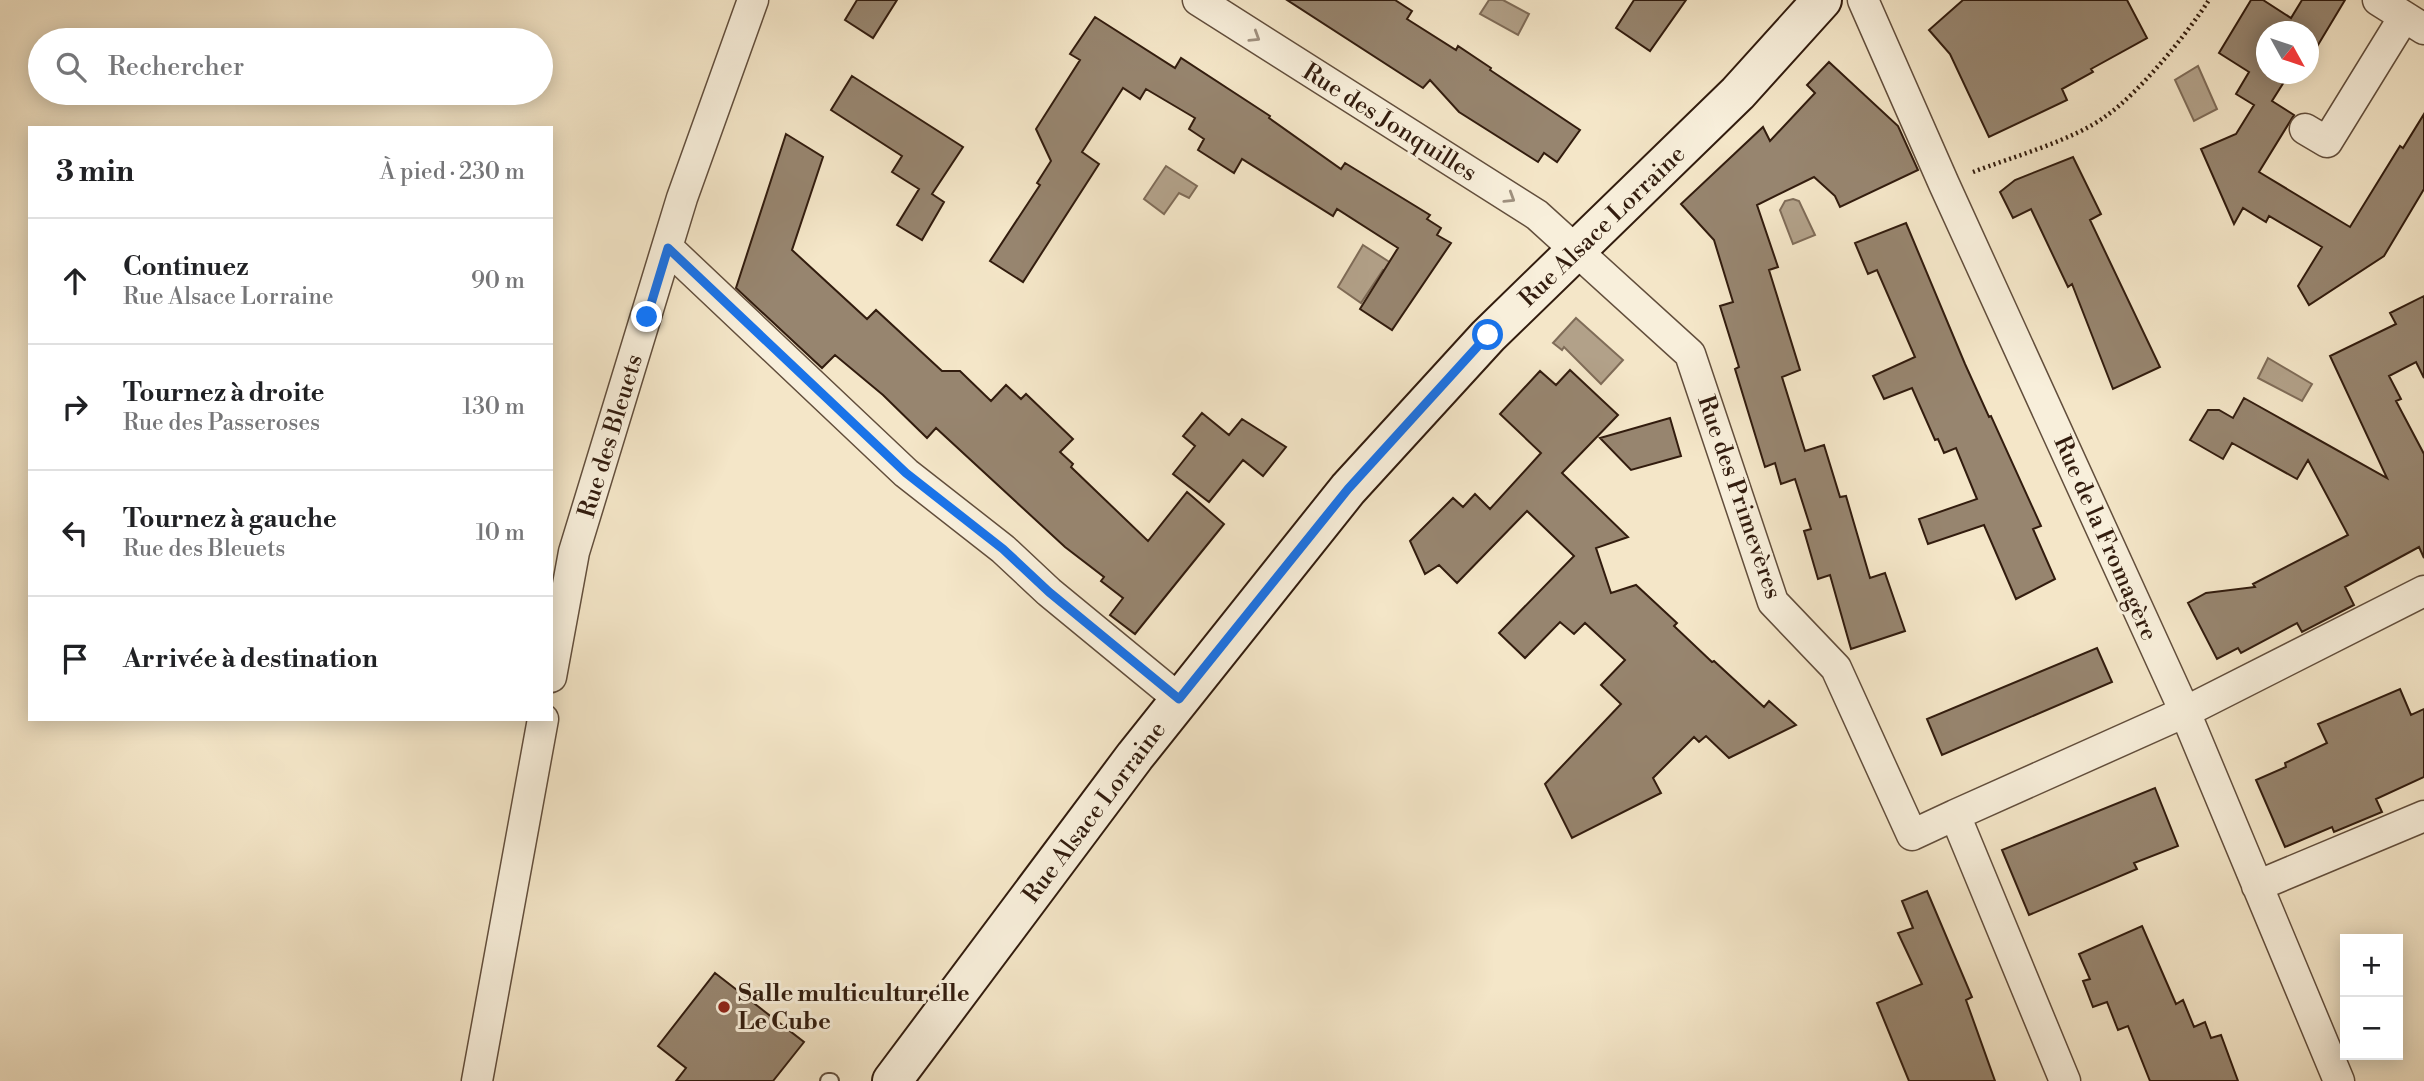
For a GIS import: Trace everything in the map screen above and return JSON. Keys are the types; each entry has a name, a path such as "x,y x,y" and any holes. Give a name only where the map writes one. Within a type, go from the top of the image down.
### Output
{"street":[{"name":"Rue des Bleuets","path":"553,666 574,552 682,198 753,0"},
{"name":"Rue des Jonquilles","path":"1198,0 1537,215 1577,250"},
{"name":"Rue de la Fromagère","path":"1863,0 2185,712 2339,1081"},
{"path":"2305,129 2327,142 2414,23 2378,0"},
{"name":"Rue Alsace Lorraine","path":"892,1081 1179,699 1348,489 1488,335 1738,93 1808,4"},
{"path":"668,248 906,473 1003,549 1049,592 1179,699"},
{"name":"Rue des Primevères","path":"1577,250 1690,354 1773,602 1836,668 1912,835 1955,815"},
{"path":"2065,1081 1955,815 2185,712 2424,590"},
{"path":"477,1081 543,721"},
{"path":"2257,886 2424,816"}],"path":[{"path":"1944,184 2076,133 2106,117 2163,59 2197,18 2208,0"}],"shaded area":[{"path":"1489,0 1503,0 1529,14 1518,35 1480,14"},
{"path":"2198,66 2217,109 2194,121 2175,80"},
{"path":"1166,166 1197,186 1189,198 1179,193 1164,214 1144,199"},
{"path":"1785,201 1799,201 1815,235 1793,244 1780,210"},
{"path":"1363,245 1391,263 1387,271 1383,270 1361,303 1338,287"},
{"path":"1576,318 1623,360 1601,384 1564,347 1562,350 1553,343"},
{"path":"2268,358 2312,384 2302,401 2258,378"}],"building":[{"path":"857,0 897,0 873,38 845,20"},
{"path":"1287,0 1395,0 1412,11 1407,19 1456,50 1458,46 1580,130 1557,162 1544,153 1538,162 1459,112 1430,80 1423,88"},
{"path":"1634,0 1686,0 1650,51 1616,28"},
{"path":"1963,0 2127,0 2147,38 2091,69 2093,72 2062,89 2067,100 1989,137 1950,54 1929,30"},
{"path":"2251,0 2263,0 2291,18 2302,0 2345,0 2319,43 2319,21 2256,21 2256,84 2283,84 2272,101 2294,115 2259,172 2350,227 2400,146 2403,148 2424,114 2424,189 2384,256 2309,305 2298,286 2322,247 2269,216 2266,222 2243,208 2234,224 2201,149 2236,134 2254,105 2236,94 2249,72 2219,53"},
{"path":"1095,17 1175,68 1181,58 1270,116 1269,118 1341,169 1345,163 1430,215 1427,219 1441,228 1437,235 1451,243 1392,330 1360,309 1398,248 1337,209 1333,216 1242,159 1234,173 1198,150 1204,139 1189,129 1195,118 1146,89 1140,99 1123,88 1082,152 1099,164 1023,282 990,261 1040,185 1037,183 1051,161 1036,129 1080,60 1070,54"},
{"path":"1829,62 1898,126 1918,170 1840,207 1835,196 1814,177 1757,205 1778,267 1769,270 1800,370 1782,377 1805,451 1824,445 1840,497 1846,496 1870,578 1885,573 1905,631 1851,649 1830,575 1818,579 1804,531 1811,529 1795,479 1781,484 1775,463 1765,467 1735,369 1739,367 1720,306 1733,302 1714,240 1681,204 1763,127 1770,141 1815,93 1807,85"},
{"path":"852,76 963,147 932,194 944,202 922,240 897,225 919,189 892,172 902,156 831,110"},
{"path":"786,134 823,157 792,250 867,319 876,310 942,371 960,371 991,401 1006,385 1021,399 1026,394 1073,439 1060,452 1073,464 1071,467 1148,541 1187,492 1224,524 1135,634 1110,615 1123,598 1101,581 1104,577 1065,547 936,428 927,438 883,395 835,355 822,368 736,288"},
{"path":"2073,157 2101,214 2090,220 2160,367 2113,389 2072,284 2068,287 2031,209 2013,218 2000,192 2015,180"},
{"path":"1906,223 1965,364 2041,526 2033,529 2055,579 2016,599 1984,525 1928,544 1919,519 1977,499 1956,448 1944,453 1938,439 1935,440 1912,388 1884,399 1873,376 1915,357 1877,270 1868,274 1855,243"},
{"path":"2424,296 2424,378 2416,362 2389,376 2401,399 2396,401 2424,454 2424,558 2419,547 2345,587 2354,605 2302,632 2297,623 2241,653 2238,648 2217,659 2188,603 2206,593 2255,587 2253,584 2348,535 2308,460 2297,479 2232,443 2223,459 2190,440 2208,410 2219,410 2233,418 2244,398 2387,478 2330,356 2396,324 2390,313"},
{"path":"1570,370 1618,415 1562,473 1628,537 1596,548 1611,593 1636,585 1677,623 1674,626 1712,662 1764,707 1769,701 1796,725 1729,758 1706,736 1699,742 1694,737 1653,778 1661,793 1572,838 1545,784 1621,704 1601,685 1625,660 1585,623 1574,634 1560,622 1525,658 1499,633 1574,556 1527,511 1457,583 1439,565 1425,574 1410,541 1453,498 1463,507 1475,494 1490,509 1541,453 1500,414 1540,371 1556,385"},
{"path":"1202,413 1229,435 1242,419 1286,447 1263,476 1243,460 1209,502 1173,474 1195,446 1183,436"},
{"path":"1670,418 1681,456 1631,470 1600,438"},
{"path":"2097,648 2112,682 1942,755 1927,719"},
{"path":"2400,689 2411,715 2424,709 2424,777 2376,799 2382,812 2334,832 2332,827 2285,847 2256,780 2286,767 2285,763 2327,743 2318,724"},
{"path":"2155,788 2178,846 2134,863 2137,869 2029,915 2002,850"},
{"path":"1927,891 1972,997 1966,1000 1995,1081 1909,1081 1877,1003 1922,984 1898,933 1913,928 1902,901"},
{"path":"2142,926 2176,1004 2183,1000 2194,1027 2205,1022 2211,1038 2221,1035 2238,1081 2150,1081 2128,1026 2118,1030 2107,1002 2093,1007 2083,981 2090,979 2079,954"},
{"name":"Salle multiculturelle Le Cube","path":"715,973 804,1042 773,1081 676,1081 686,1068 658,1046"}],"place":[{"name":"Salle multiculturelle Le Cube","path":"724,1007"}],"route":[{"path":"647,317 668,248 906,473 1003,549 1049,592 1179,699 1348,489 1488,335"}]}
